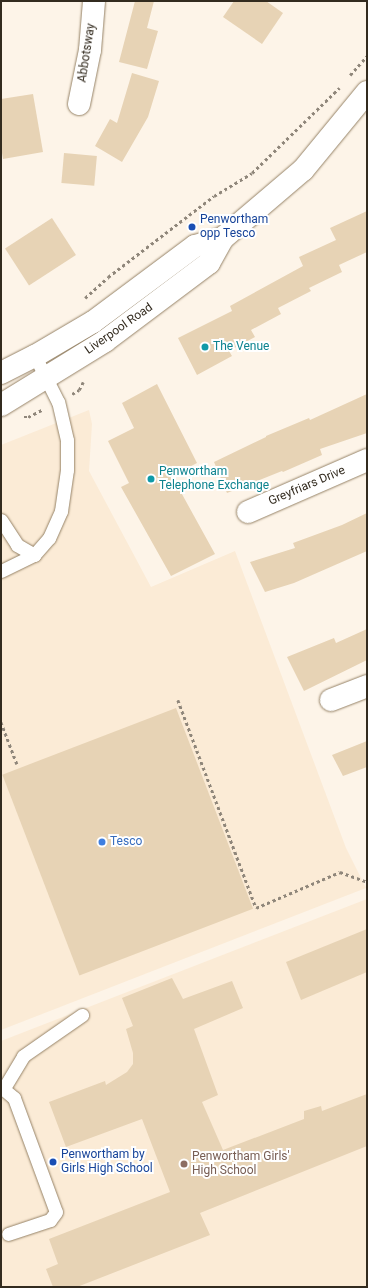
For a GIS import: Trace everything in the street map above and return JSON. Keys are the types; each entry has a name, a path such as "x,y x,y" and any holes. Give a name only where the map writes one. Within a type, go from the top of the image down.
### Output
{"street":[{"name":"Abbotsway","path":"79,104 90,50 94,1"},
{"name":"Liverpool Road","path":"1,405 130,324 209,263 223,238 303,170 367,92"},
{"name":"Liverpool Road","path":"1,373 35,356 93,322 195,246 223,238"},
{"name":"Greyfriars Drive","path":"248,512 367,460"},
{"path":"331,700 367,686"}],"lane":[{"path":"1,571 34,555 49,538 61,511 67,470 67,440 58,402 47,377 35,356"},
{"path":"1,520 6,537 34,555"},
{"path":"8,1234 50,1220 56,1212 14,1098 2,1087 23,1056 82,1016"}],"path":[{"path":"347,79 367,56"},
{"path":"80,303 108,277 168,230 214,196 252,173 342,84"},
{"path":"178,700 256,908 340,872 367,882"},
{"path":"1,722 17,764"}],"shaded area":[{"path":"89,410 92,424 89,471 151,587 235,551 346,848 366,888 1,1030 1,445"},
{"name":"Penwortham Girls' High School","path":"367,899 367,1287 1,1287 1,1041"}],"building":[{"path":"135,1 154,1 147,28 158,31 147,69 119,62"},
{"path":"234,1 266,1 283,13 262,44 223,17"},
{"path":"132,73 159,81 148,117 122,162 95,146 110,119 117,123"},
{"path":"33,94 43,152 3,159 1,147 1,99"},
{"path":"64,153 97,156 94,186 61,183"},
{"path":"367,211 367,252 339,265 342,272 309,288 311,291 278,308 281,314 251,330 255,337 229,351 232,356 197,375 178,338 232,311 230,306 303,266 299,257 336,240 330,228"},
{"path":"52,218 76,255 29,285 5,248"},
{"name":"Penwortham Telephone Exchange","path":"157,384 197,463 172,476 215,554 171,576 121,487 129,483 108,441 134,428 122,403"},
{"path":"367,394 367,433 320,449 322,455 283,472 282,471 227,493 214,462 266,436 309,418 310,420"},
{"path":"367,513 367,551 294,583 265,592 250,562 295,548 293,543 342,525"},
{"path":"367,629 367,660 304,691 287,657 334,638 336,643"},
{"path":"176,708 253,909 79,975 2,775"},
{"path":"367,741 367,767 343,776 332,755"},
{"path":"367,929 367,972 301,1000 286,962"},
{"path":"172,978 183,999 232,981 243,1008 194,1029 218,1095 202,1102 223,1150 304,1119 304,1111 321,1106 322,1111 367,1094 367,1146 200,1213 210,1235 77,1287 53,1287 46,1269 58,1264 49,1239 170,1192 142,1119 66,1147 49,1102 105,1081 106,1085 127,1072 133,1064 133,1053 126,1029 133,1026 122,998"}],"place":[{"name":"Penwortham opp Tesco","path":"192,227"},
{"name":"The Venue","path":"205,347"},
{"name":"Penwortham Telephone Exchange","path":"151,479"},
{"name":"Tesco","path":"102,842"},
{"name":"Penwortham by Girls High School","path":"53,1162"},
{"name":"Penwortham Girls' High School","path":"184,1164"}]}
